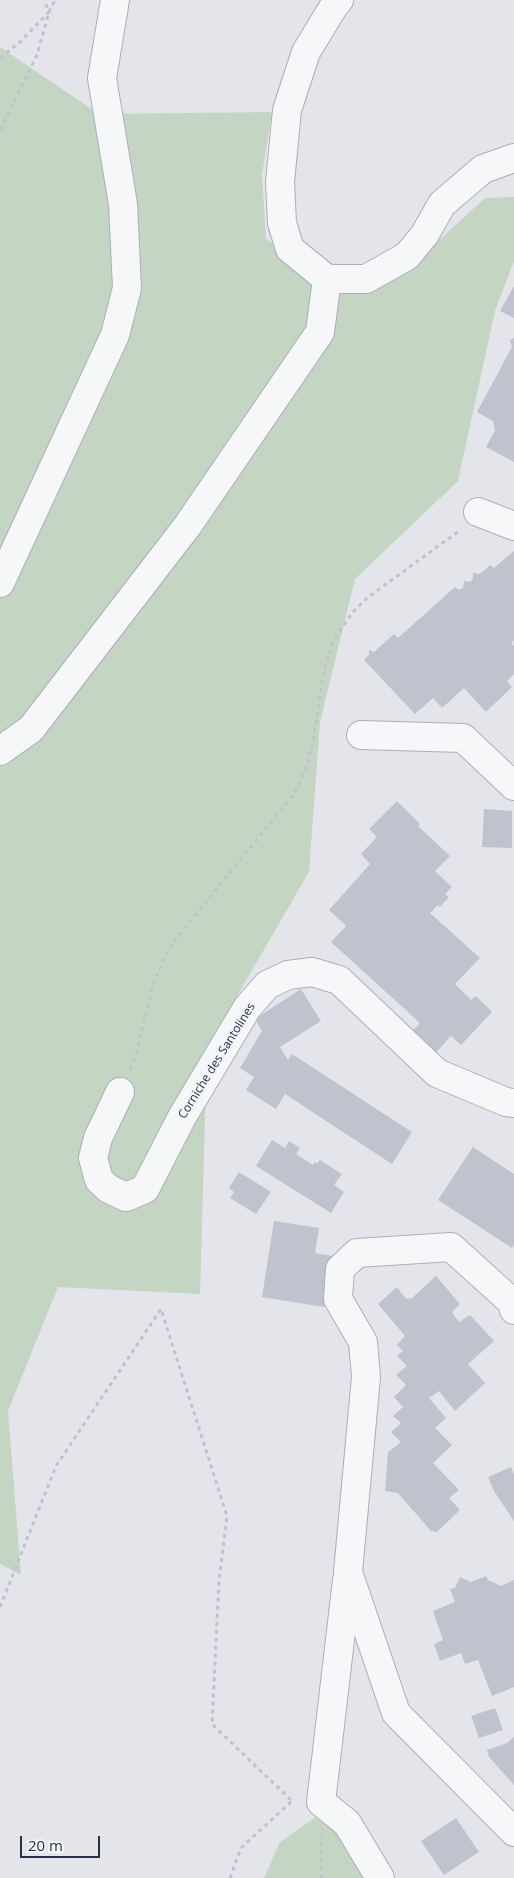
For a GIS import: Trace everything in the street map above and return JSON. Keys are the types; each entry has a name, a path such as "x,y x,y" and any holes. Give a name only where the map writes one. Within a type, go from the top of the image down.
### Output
{"street":[{"path":"0,583 115,335 127,288 123,204 102,78 115,0"},
{"path":"339,0 306,52 287,110 280,182 282,223 290,249 327,279 366,279 408,256 425,234 442,204 483,169 514,158"},
{"path":"0,751 31,729 188,525 320,332 327,279"},
{"path":"478,512 514,526"},
{"path":"361,735 463,738 514,786"},
{"name":"Corniche des Santolines","path":"120,1092 98,1138 93,1158 99,1180 109,1189 126,1197 145,1189 182,1117 248,1008 267,985 288,975 312,972 339,980 438,1073 506,1102 514,1103"},
{"path":"380,1878 347,1823 321,1802 348,1572 366,1378 363,1342 338,1299 340,1269 358,1253 451,1246 513,1303 514,1310"},
{"path":"348,1572 396,1713 514,1832"}],"path":[{"path":"44,0 49,12"},
{"path":"0,130 37,55 49,12 55,0"},
{"path":"0,58 20,42 49,12"},
{"path":"120,1092 136,1055 152,985 166,954 178,936 295,793 307,766 314,736 324,670 333,641 352,613 367,598 463,528 478,512"},
{"path":"0,1607 56,1466 160,1308 227,1516 219,1581 212,1724 292,1801"},
{"path":"230,1878 241,1848 302,1792 321,1802"}],"green space":[{"path":"0,47 99,114 272,112 262,175 266,239 327,279 413,264 485,198 514,197 514,261 495,311 458,481 355,579 320,722 309,872 207,1048 200,1294 58,1287 8,1411 21,1575 0,1564"},
{"path":"316,1817 348,1836 378,1878 264,1878 280,1842"}],"building":[{"path":"514,286 514,318 500,311"},
{"path":"514,338 514,462 486,447 495,430 493,421 477,412 512,347 510,340"},
{"path":"514,551 514,640 511,643 514,646 514,674 507,681 512,687 486,712 464,688 442,708 433,698 415,714 364,660 369,655 369,650 374,652 394,634 398,638 455,587 459,590 463,588 464,581 470,582 473,578 473,573 480,574 490,565 494,568"},
{"path":"397,801 420,824 418,826 450,856 435,871 452,887 445,894 449,897 440,907 438,905 430,913 480,958 455,984 471,1000 476,996 492,1012 461,1045 451,1036 430,1059 407,1037 420,1023 331,942 346,926 329,910 370,864 361,854 377,837 369,829"},
{"path":"484,809 512,811 512,848 482,847"},
{"path":"301,989 321,1021 280,1047 288,1060 292,1054 412,1132 392,1164 285,1094 276,1109 246,1090 254,1077 240,1068 262,1031 255,1019"},
{"path":"272,1140 285,1148 289,1141 300,1148 296,1154 313,1165 315,1162 317,1164 320,1160 342,1174 334,1185 344,1192 331,1213 256,1166"},
{"path":"473,1147 514,1174 514,1244 512,1248 438,1200"},
{"path":"239,1172 271,1192 256,1214 230,1198 234,1192 229,1188"},
{"path":"274,1221 319,1228 315,1253 332,1256 324,1307 262,1297"},
{"path":"436,1276 460,1304 452,1312 459,1322 470,1315 494,1341 468,1364 485,1383 455,1411 439,1391 429,1398 446,1418 435,1428 452,1445 433,1463 459,1490 449,1498 460,1510 437,1532 431,1531 398,1493 385,1491 388,1452 401,1442 391,1432 401,1423 393,1416 403,1407 394,1397 406,1385 396,1375 407,1366 397,1356 403,1351 397,1345 405,1336 378,1304 397,1287 406,1299 412,1298"},
{"path":"511,1467 514,1475 514,1521 494,1491 488,1477"},
{"path":"486,1576 488,1580 501,1586 514,1580 514,1687 492,1696 478,1660 465,1664 461,1653 440,1661 434,1644 443,1640 433,1611 455,1602 450,1589 455,1588 460,1577 471,1582"},
{"path":"495,1708 503,1730 479,1738 471,1716"},
{"path":"514,1737 514,1785 489,1757 487,1750 507,1743"},
{"path":"456,1818 479,1852 444,1875 421,1841"}]}
